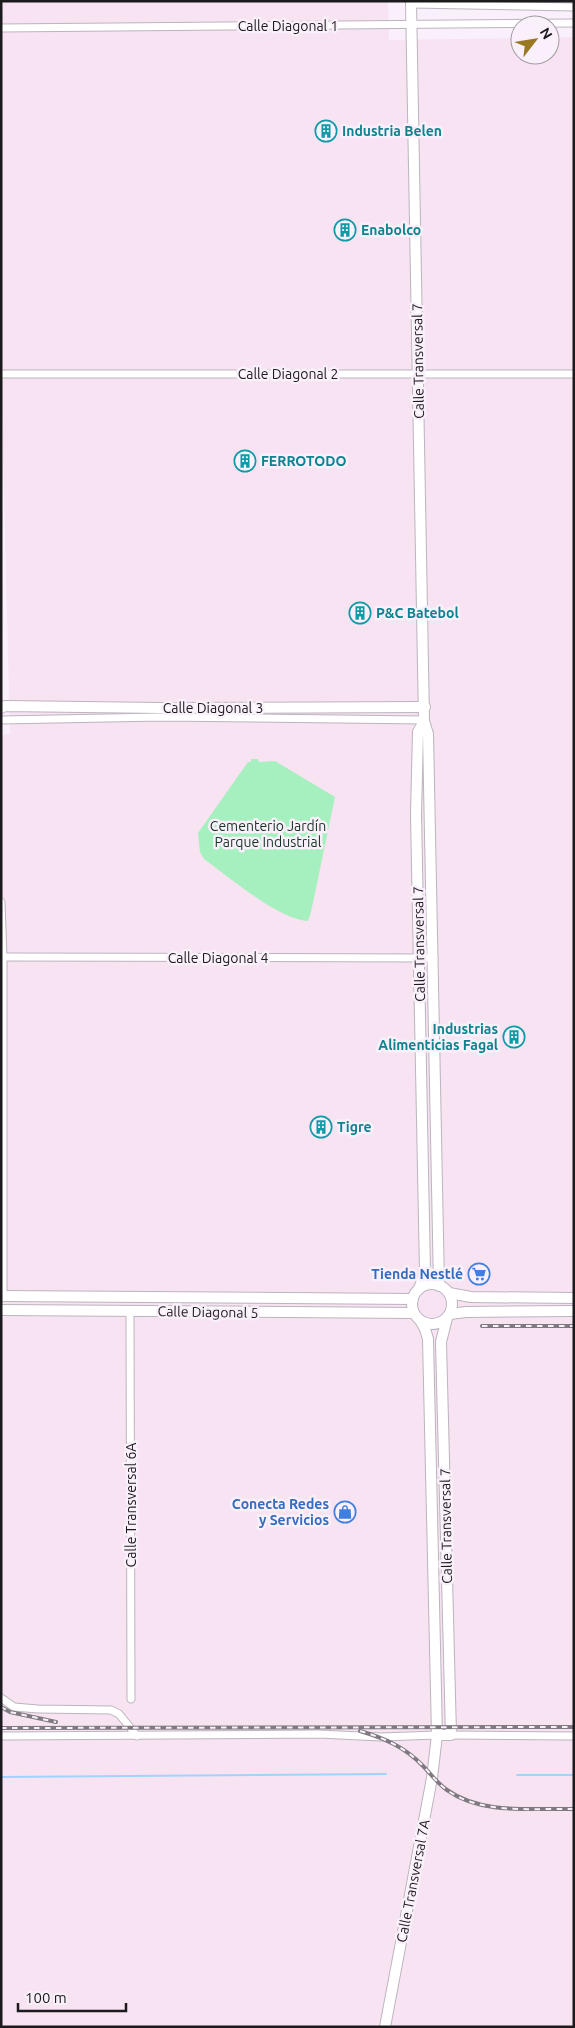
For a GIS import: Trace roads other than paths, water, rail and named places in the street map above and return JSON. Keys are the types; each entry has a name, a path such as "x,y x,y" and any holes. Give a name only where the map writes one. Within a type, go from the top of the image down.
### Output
{"street":[{"path":"411,2 574,7"},
{"name":"Calle Transversal 7","path":"411,2 424,720 428,734 440,1286"},
{"name":"Calle Diagonal 1","path":"1,28 574,23"},
{"name":"Calle Diagonal 2","path":"1,374 574,374"},
{"name":"Calle Diagonal 3","path":"1,708 5,706 161,708 425,707"},
{"path":"1,720 161,717 424,720"},
{"name":"Calle Transversal 7","path":"419,1289 425,1272 416,806 418,732 424,720"},
{"path":"1,902 2,1296"},
{"name":"Calle Diagonal 4","path":"2,957 434,958"},
{"path":"424,1178 437,1178"},
{"path":"574,1298 471,1297 449,1293 440,1286 429,1284 419,1289 413,1298 417,1317 431,1324 437,1324 448,1316 466,1312 574,1311"},
{"path":"448,1316 452,1303 449,1293"},
{"name":"Calle Diagonal 5","path":"2,1296 413,1298"},
{"path":"186,1312 187,1296"},
{"name":"Calle Diagonal 5","path":"1,1310 417,1317"},
{"name":"Calle Transversal 6A","path":"130,1311 130,1699"},
{"name":"Calle Transversal 7","path":"448,1316 441,1342 450,1735"},
{"name":"Calle Transversal 7","path":"417,1317 426,1329 428,1339 437,1735"},
{"path":"430,1425 444,1424"},
{"path":"432,1560 447,1560"},
{"path":"436,1670 449,1669"},
{"path":"1,1698 14,1706 30,1708 112,1710 119,1714 137,1736"},
{"path":"1,1736 319,1734 380,1737 437,1735 574,1736"},
{"name":"Calle Transversal 7A","path":"385,2027 432,1778 437,1735"}],"waterway":[{"path":"1,1777 386,1774"},
{"path":"517,1775 574,1775"}],"railway":[{"path":"482,1326 574,1326"},
{"path":"1,1707 10,1712 56,1722"},
{"path":"1,1728 574,1727"},
{"path":"360,1731 386,1740 401,1748 416,1759 443,1787 461,1798 491,1807 508,1809 574,1809"}],"place":[{"name":"Industria Belen","path":"326,131"},
{"name":"Enabolco","path":"345,230"},
{"name":"FERROTODO","path":"245,461"},
{"name":"P&C Batebol","path":"360,613"},
{"name":"Industrias Alimenticias Fagal","path":"514,1037"},
{"name":"Tigre","path":"321,1127"},
{"name":"Tienda Nestlé","path":"479,1274"},
{"name":"Conecta Redes y Servicios","path":"345,1512"}],"park label":[{"name":"Cementerio Jardín Parque Industrial","path":"268,834"}]}
